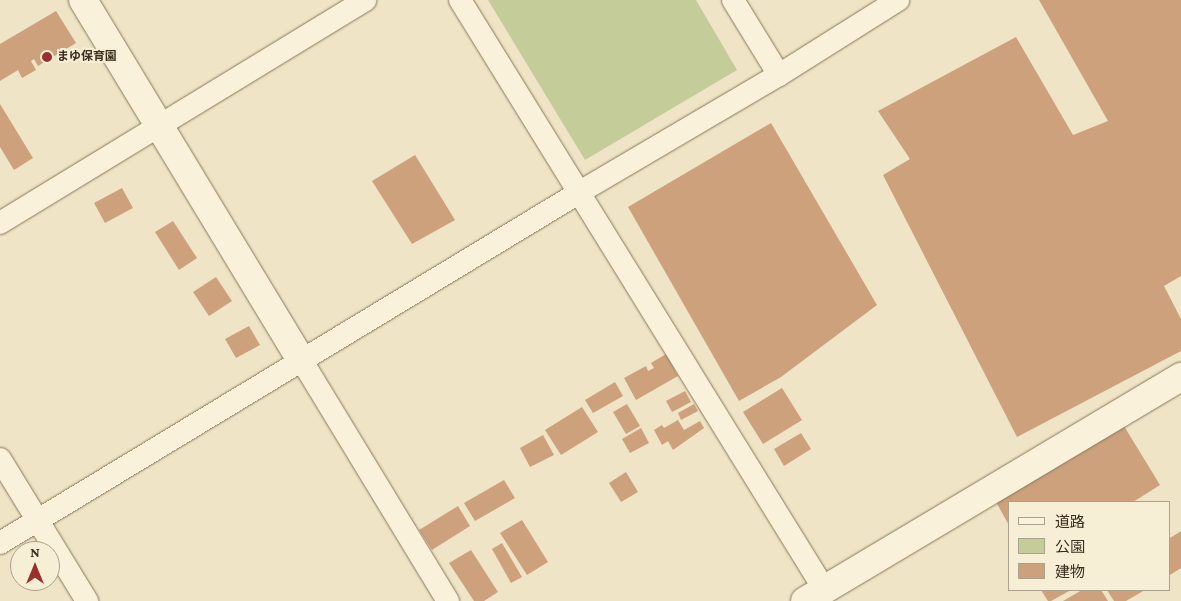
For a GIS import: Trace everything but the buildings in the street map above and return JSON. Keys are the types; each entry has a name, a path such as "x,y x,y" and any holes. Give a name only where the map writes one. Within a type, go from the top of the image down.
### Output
{"street":[{"path":"83,0 448,601"},
{"path":"0,223 365,0"},
{"path":"460,0 580,192 820,597 1181,377"},
{"path":"732,0 778,75"},
{"path":"0,543 580,192 778,75 898,0"},
{"path":"0,459 86,601"}],"green space":[{"path":"488,0 696,0 737,70 585,160"}],"place":[{"name":"まゆ保育園","path":"47,57"}]}
